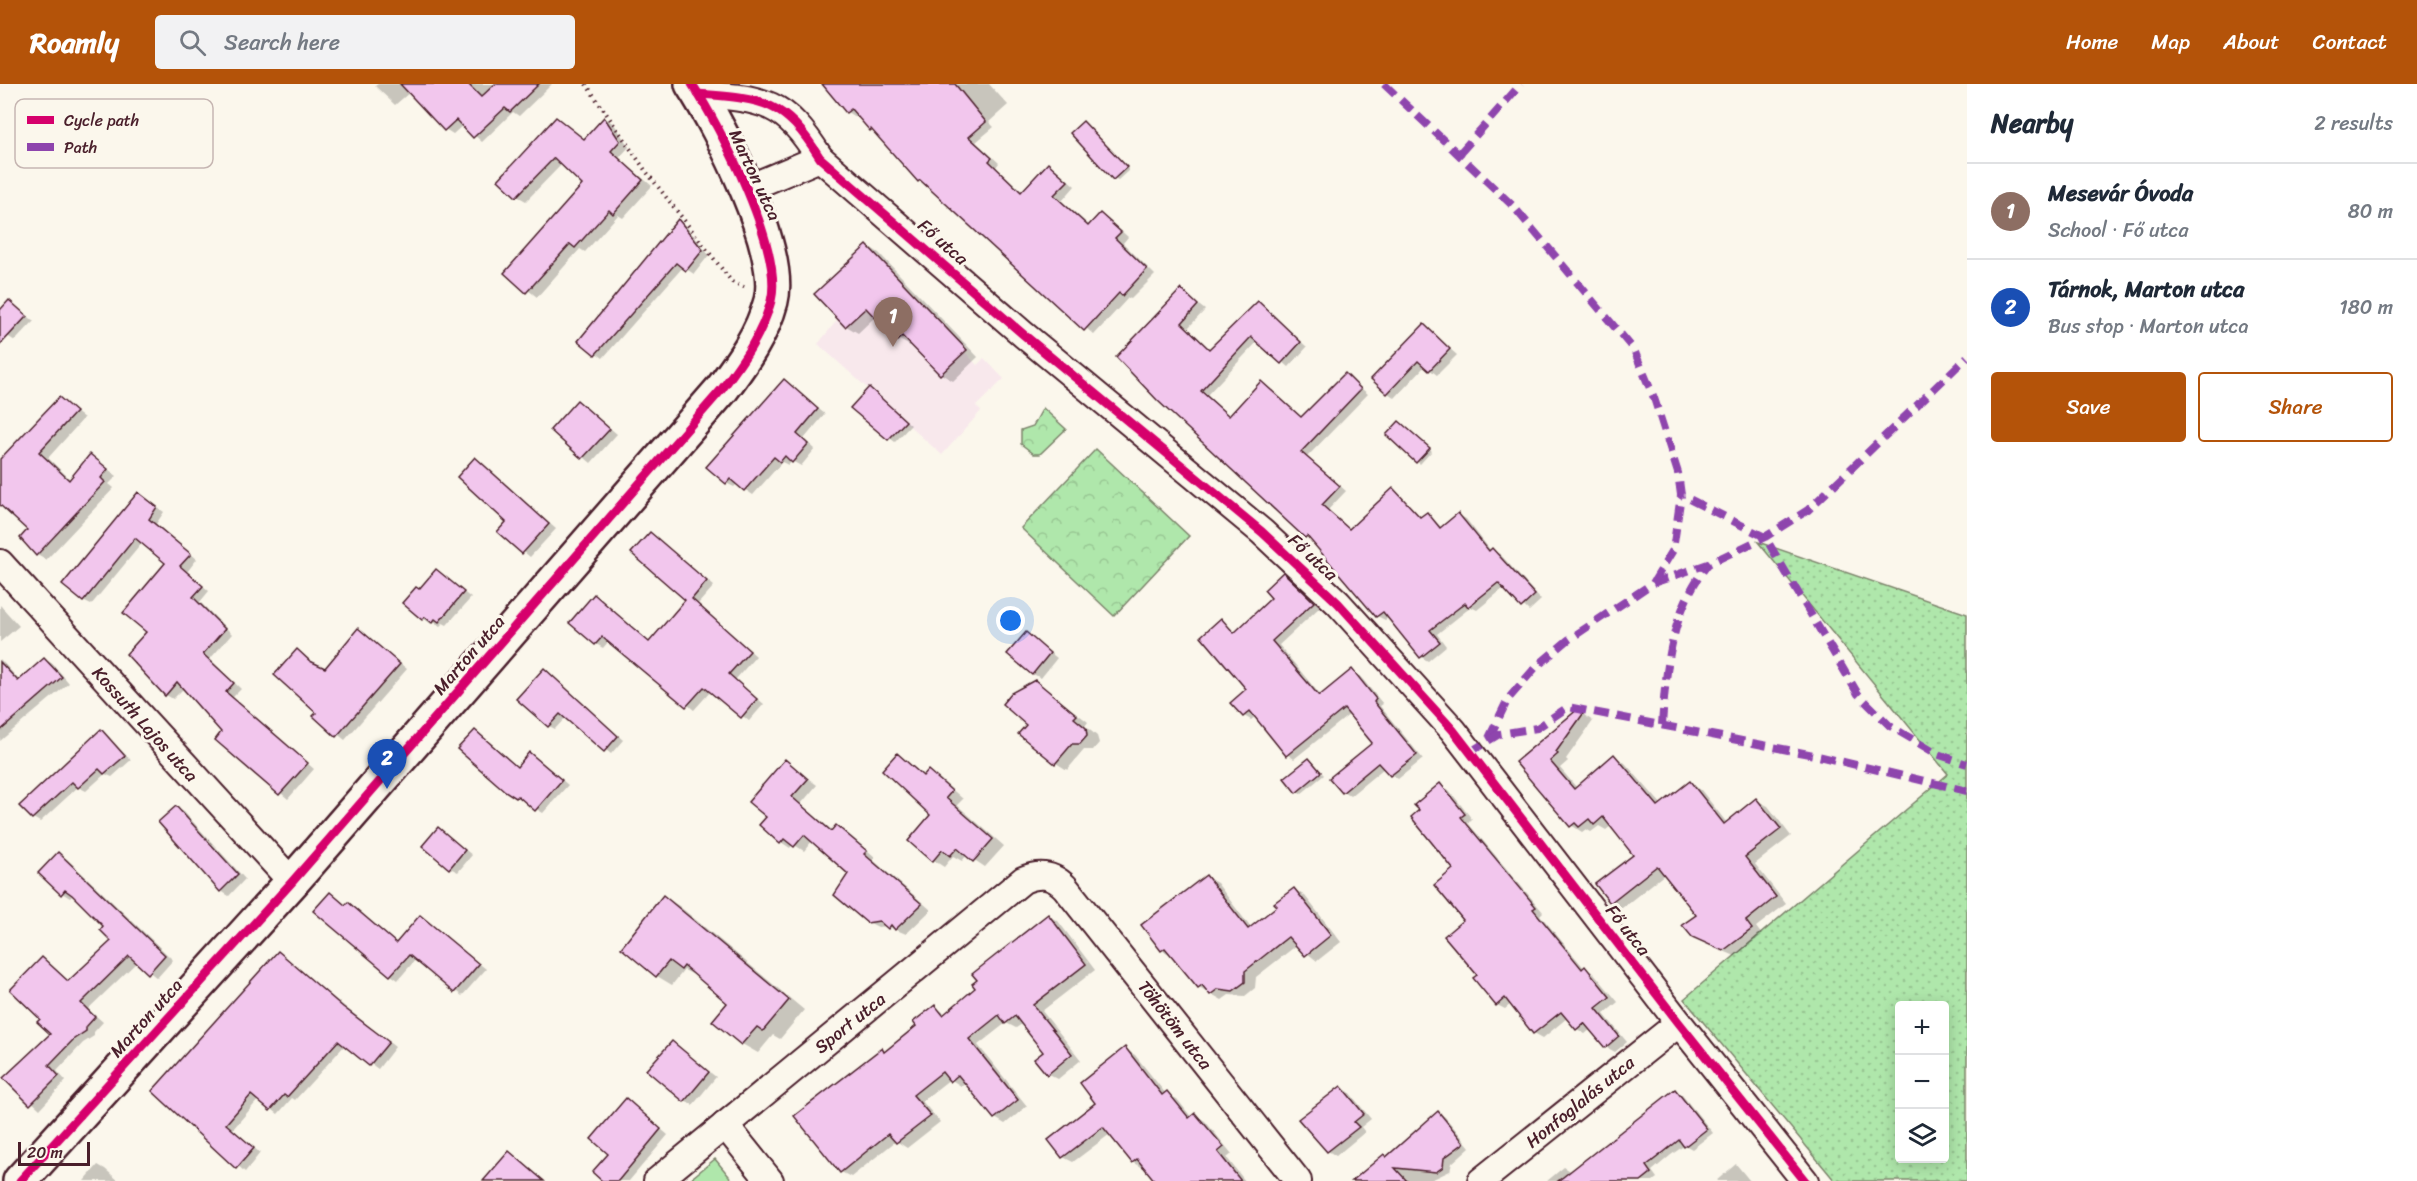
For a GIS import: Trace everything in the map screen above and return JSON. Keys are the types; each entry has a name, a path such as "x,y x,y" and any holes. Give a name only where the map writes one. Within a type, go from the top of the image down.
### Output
{"street":[{"name":"Marton utca","path":"20,1181 292,882 722,389 748,354 763,325 772,299 772,268 766,236 746,189 695,89"},
{"name":"Fő utca","path":"695,89 762,100 785,113 802,129 820,158 1024,334 1262,532 1338,603 1453,730 1679,1023 1805,1181"},
{"path":"746,189 820,158"},
{"name":"Kossuth Lajos utca","path":"0,563 292,882"},
{"name":"Sport utca","path":"657,1181 1023,880 1034,876 1047,876"},
{"name":"Töhötöm utca","path":"1047,876 1058,879 1065,887 1298,1181"},
{"name":"Honfoglalás utca","path":"1480,1181 1679,1023"},
{"path":"725,1125 770,1181"}],"path":[{"path":"586,84 645,170 732,282 772,299"}],"shaded area":[{"path":"867,245 967,350 965,352 977,365 984,358 1004,379 976,406 981,411 942,455 818,344 838,319 814,294"}],"green space":[{"path":"1043,408 1066,429 1040,454 1034,454 1021,444 1021,430 1033,426"},
{"path":"1096,449 1189,536 1114,616 1021,528"},
{"path":"1758,542 1967,614 1967,1181 1835,1181 1684,999 1948,774"},
{"path":"715,1159 733,1181 688,1181"}],"building":[{"path":"400,84 468,84 481,97 495,84 539,84 510,112 505,108 473,138 456,120 444,131"},
{"path":"822,84 955,84 986,122 969,137 992,158 989,161 1021,192 1048,163 1068,181 1054,195 1088,226 1100,213 1121,232 1115,238 1147,269 1122,296 1119,293 1084,331 920,180 918,182 871,129 870,131 851,109 846,113"},
{"path":"556,117 584,139 604,117 620,141 611,151 643,180 613,214 609,210 575,248 570,244 526,293 504,273 582,185 554,158 516,197 498,180"},
{"path":"1083,121 1127,167 1113,180 1070,133"},
{"path":"678,219 703,250 686,271 676,263 595,355 578,341"},
{"path":"867,245 967,350 940,375 902,336 897,341 866,308 845,327 814,294"},
{"path":"1181,289 1198,305 1182,323 1209,349 1258,301 1301,342 1281,364 1251,337 1201,391 1229,416 1261,381 1301,417 1345,373 1361,389 1301,452 1340,486 1322,505 1349,529 1393,488 1420,517 1427,512 1440,528 1458,513 1489,551 1492,548 1535,595 1521,608 1498,583 1468,607 1465,603 1430,630 1440,642 1420,658 1383,612 1376,617 1307,536 1305,538 1158,401 1116,357"},
{"path":"9,300 27,316 0,345 0,310"},
{"path":"1424,324 1450,349 1429,371 1418,361 1387,394 1371,379"},
{"path":"784,379 818,409 797,434 808,444 792,463 785,456 780,462 774,457 744,491 730,479 726,484 706,467"},
{"path":"869,387 906,421 888,440 850,408"},
{"path":"59,397 76,412 39,452 69,480 90,454 108,469 101,478 105,482 36,556 20,538 27,530 0,505 0,459"},
{"path":"577,400 610,429 582,459 550,430"},
{"path":"1399,421 1430,448 1416,463 1386,435"},
{"path":"475,457 549,524 522,554 497,532 506,522 457,477"},
{"path":"138,492 157,507 149,519 191,554 180,566 203,586 193,597 225,629 203,654 234,683 226,692 308,763 279,795 215,740 221,732 177,682 165,696 126,654 146,632 123,613 165,563 135,538 83,602 62,585"},
{"path":"650,532 707,581 692,599 750,651 729,674 757,699 741,718 704,687 686,707 602,637 595,645 569,623 594,594 649,642 685,600 631,553"},
{"path":"436,569 464,592 439,622 435,619 432,623 425,617 422,620 402,603 416,587 419,589"},
{"path":"1283,572 1314,602 1272,641 1319,696 1352,669 1376,699 1374,702 1417,755 1390,776 1378,763 1342,793 1329,778 1372,743 1344,709 1286,756 1250,711 1243,717 1230,703 1246,689 1201,636 1221,618 1234,633 1271,598 1264,590"},
{"path":"358,628 400,664 336,737 313,716 316,713 274,675 297,649 310,661 325,668"},
{"path":"1026,632 1050,653 1032,675 1007,654"},
{"path":"44,658 62,677 0,731 0,662 18,681"},
{"path":"544,668 618,736 604,752 560,714 548,727 516,699"},
{"path":"1035,680 1077,715 1074,718 1086,728 1087,736 1080,744 1072,744 1055,764 1018,734 1026,725 1002,704 1011,693"},
{"path":"1578,709 1583,714 1556,752 1558,754 1550,761 1574,789 1614,754 1658,806 1690,781 1724,824 1756,798 1781,829 1745,857 1776,897 1746,921 1752,929 1723,951 1692,937 1682,925 1696,915 1657,866 1610,903 1595,884 1633,855 1603,817 1594,825 1589,819 1579,827 1575,823 1570,827 1515,762"},
{"path":"101,729 125,756 104,774 99,769 78,788 72,782 32,819 19,806"},
{"path":"475,730 517,767 529,752 562,780 535,811 518,796 516,798 505,791 457,749"},
{"path":"897,753 923,776 928,770 952,791 946,798 993,839 973,862 957,848 950,856 942,850 932,862 908,841 930,815 882,770"},
{"path":"1309,758 1321,772 1296,793 1284,778"},
{"path":"785,759 808,779 792,797 831,831 836,825 867,851 864,854 922,904 895,930 891,925 888,929 879,921 867,923 834,895 848,874 804,835 794,847 784,839 780,844 759,825 766,817 748,802"},
{"path":"1440,783 1465,814 1461,817 1536,907 1533,909 1582,969 1585,966 1610,997 1596,1008 1619,1036 1605,1048 1584,1023 1576,1030 1561,1012 1533,1034 1505,998 1496,1006 1473,978 1477,975 1444,936 1463,920 1434,885 1453,869 1411,817 1419,810 1414,805"},
{"path":"176,806 238,874 220,892 158,822"},
{"path":"438,827 465,850 449,869 422,846"},
{"path":"58,852 165,955 148,974 129,956 81,1003 95,1017 86,1027 86,1031 74,1039 49,1065 59,1076 30,1105 3,1078 50,1034 37,1022 40,1019 10,990 42,957 68,981 111,941 100,930 103,926 72,895 65,890 61,895 38,873"},
{"path":"1206,875 1248,929 1277,906 1274,903 1294,888 1331,935 1305,956 1288,937 1245,971 1245,982 1233,991 1218,989 1210,995 1202,985 1198,988 1165,948 1161,951 1141,925"},
{"path":"330,892 345,905 348,902 396,943 420,915 479,964 454,993 409,955 390,976 313,911"},
{"path":"663,895 789,1000 763,1031 757,1027 741,1045 712,1021 727,1003 684,966 681,970 669,961 656,977 621,948"},
{"path":"1048,914 1086,964 1033,1005 1072,1054 1047,1075 1034,1059 1043,1052 1015,1016 1005,1024 999,1015 969,1039 1018,1100 994,1119 958,1075 950,1082 942,1072 913,1095 931,1116 896,1143 888,1134 840,1173 794,1116 882,1048 884,1052 916,1026 913,1022 935,1005 943,1015 975,988 972,984 977,980 972,974"},
{"path":"278,951 343,1007 389,1042 369,1066 338,1041 287,1097 284,1095 270,1111 251,1095 226,1124 254,1148 236,1169 152,1091"},
{"path":"672,1041 709,1072 684,1102 646,1070"},
{"path":"1125,1047 1162,1095 1167,1091 1189,1118 1195,1113 1224,1147 1218,1152 1241,1181 1155,1181 1137,1159 1132,1163 1103,1127 1062,1158 1048,1140 1095,1103 1080,1083"},
{"path":"1341,1086 1364,1114 1354,1122 1359,1127 1327,1152 1298,1119"},
{"path":"1675,1089 1707,1129 1684,1147 1679,1140 1646,1166 1651,1173 1641,1181 1558,1181"},
{"path":"626,1098 661,1129 618,1181 602,1181 592,1172 608,1154 591,1139"},
{"path":"1438,1111 1464,1143 1444,1158 1443,1167 1436,1172 1395,1168 1407,1181 1352,1181 1384,1154 1386,1157"},
{"path":"509,1151 544,1181 483,1181"}],"marked path":[{"path":"1384,84 1513,206 1634,350 1654,398 1678,473 1681,495 1765,537 1858,694 1890,726 1937,754 1967,764"},
{"path":"1460,153 1521,84"},
{"path":"1653,583 1708,564 1765,537 1808,510 1967,357"},
{"path":"1489,738 1508,699 1536,667 1568,640 1653,583 1673,550 1681,495"},
{"path":"1662,725 1669,661 1678,621 1686,601 1708,564"},
{"path":"1469,753 1499,734 1537,728 1568,707 1814,755 1967,791"}],"cycle path":[{"path":"20,1181 292,882 722,389 751,348 771,301 773,279 768,252 747,190 733,159 692,84"},
{"path":"698,94 756,101 783,114 795,124 820,158 1024,335 1262,532 1338,603 1453,730 1679,1023 1805,1181"}],"place":[{"name":"Mesevár Óvoda","path":"893,347"},
{"name":"Tárnok, Marton utca","path":"387,789"}]}
